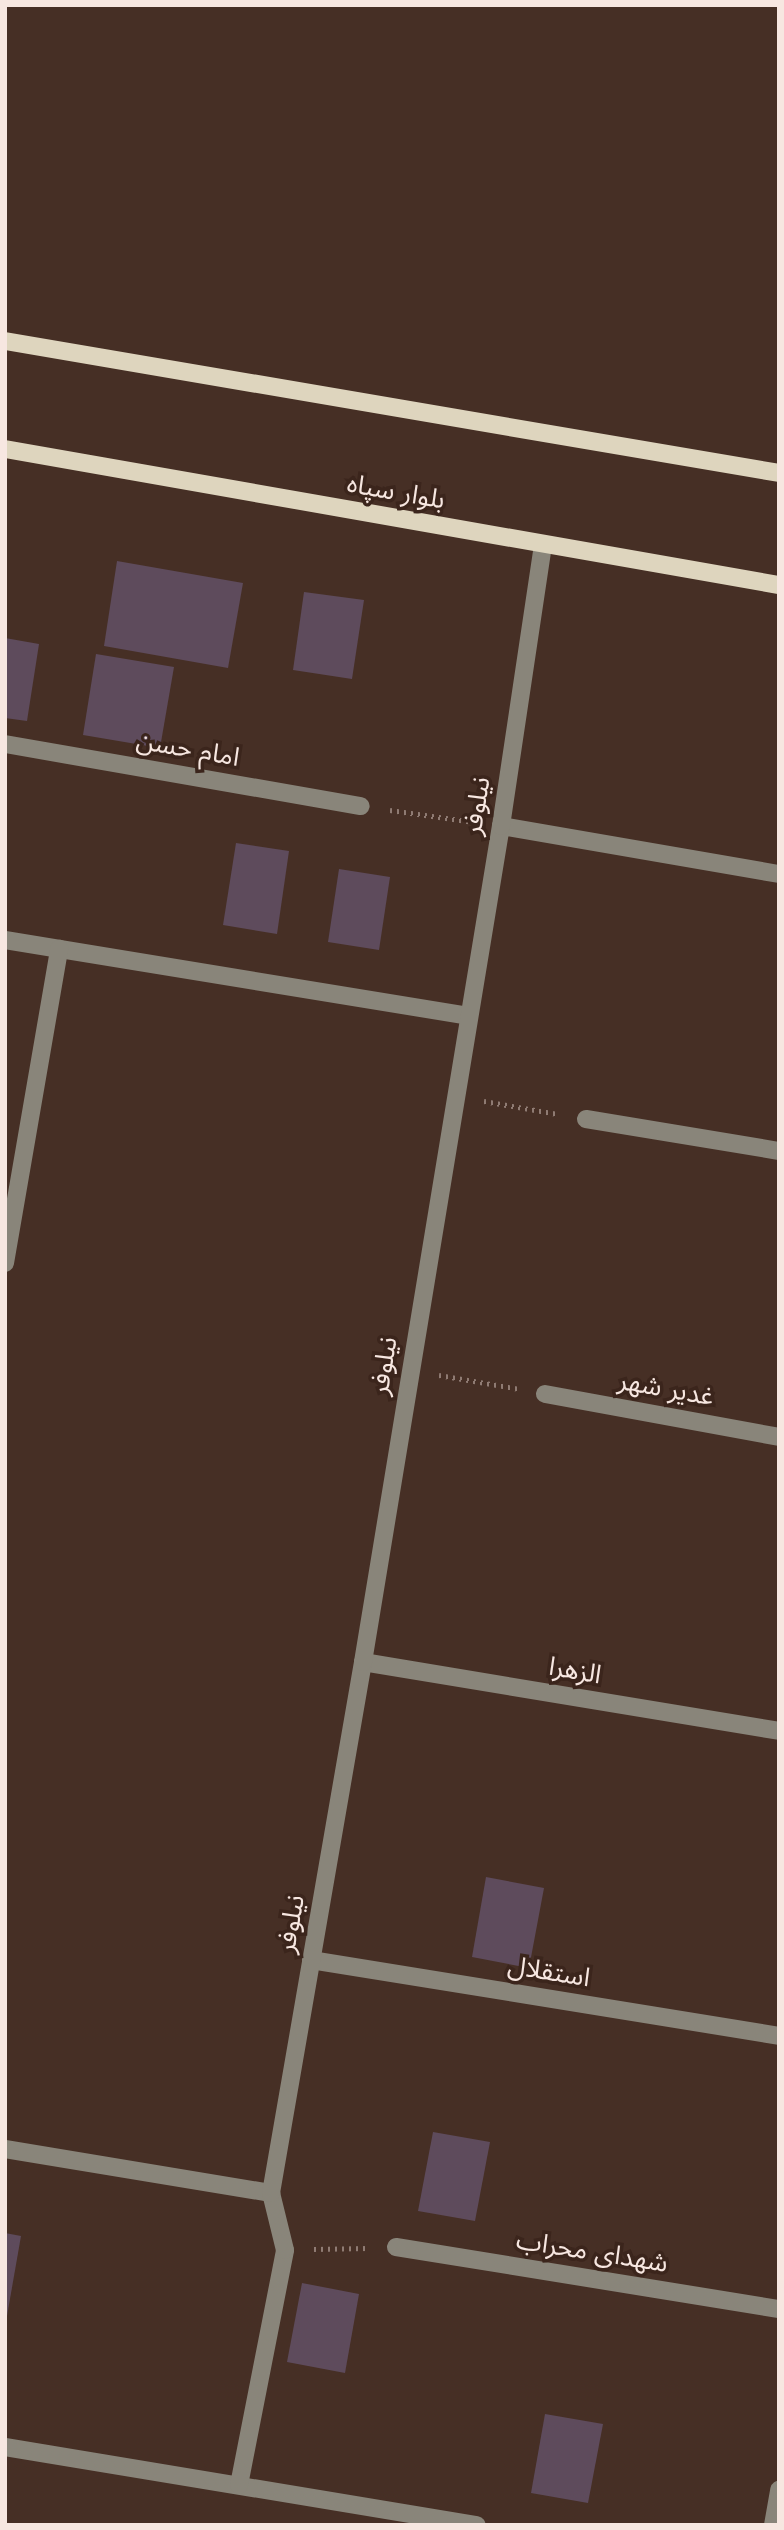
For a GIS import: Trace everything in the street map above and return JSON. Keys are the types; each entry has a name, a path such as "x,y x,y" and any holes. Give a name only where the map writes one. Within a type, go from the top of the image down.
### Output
{"main road":[{"path":"5,341 779,473"},
{"name":"بلوار سپاه","path":"5,449 779,585"}],"street":[{"name":"نیلوفر","path":"271,2193 363,1662 467,1016 501,826 543,545"},
{"name":"امام حسن","path":"5,744 361,806"},
{"path":"501,826 779,874"},
{"path":"5,940 467,1016"},
{"path":"5,1263 59,949"},
{"path":"586,1119 779,1151"},
{"name":"غدیر شهر","path":"545,1394 779,1437"},
{"name":"الزهرا","path":"363,1662 779,1731"},
{"name":"استقلال","path":"312,1960 779,2036"},
{"path":"5,2149 271,2193 285,2250 239,2485"},
{"name":"شهدای محراب","path":"396,2247 779,2309"},
{"path":"5,2447 477,2525"},
{"path":"773,2525 779,2490"}],"path":[{"path":"361,806 501,826"},
{"path":"454,1096 586,1119"},
{"path":"410,1369 545,1394"},
{"path":"285,2250 396,2247"}],"building":[{"path":"117,561 243,583 228,668 104,646"},
{"path":"304,592 364,600 352,679 293,670"},
{"path":"5,638 39,644 27,721 5,718"},
{"path":"96,654 174,667 160,748 83,735"},
{"path":"236,843 289,851 277,934 223,925"},
{"path":"339,869 390,877 379,950 328,942"},
{"path":"486,1877 544,1888 529,1968 472,1957"},
{"path":"433,2132 490,2142 475,2221 418,2211"},
{"path":"5,2233 21,2236 7,2316 5,2316"},
{"path":"302,2283 359,2294 345,2373 287,2362"},
{"path":"545,2414 603,2424 588,2503 531,2493"}]}
